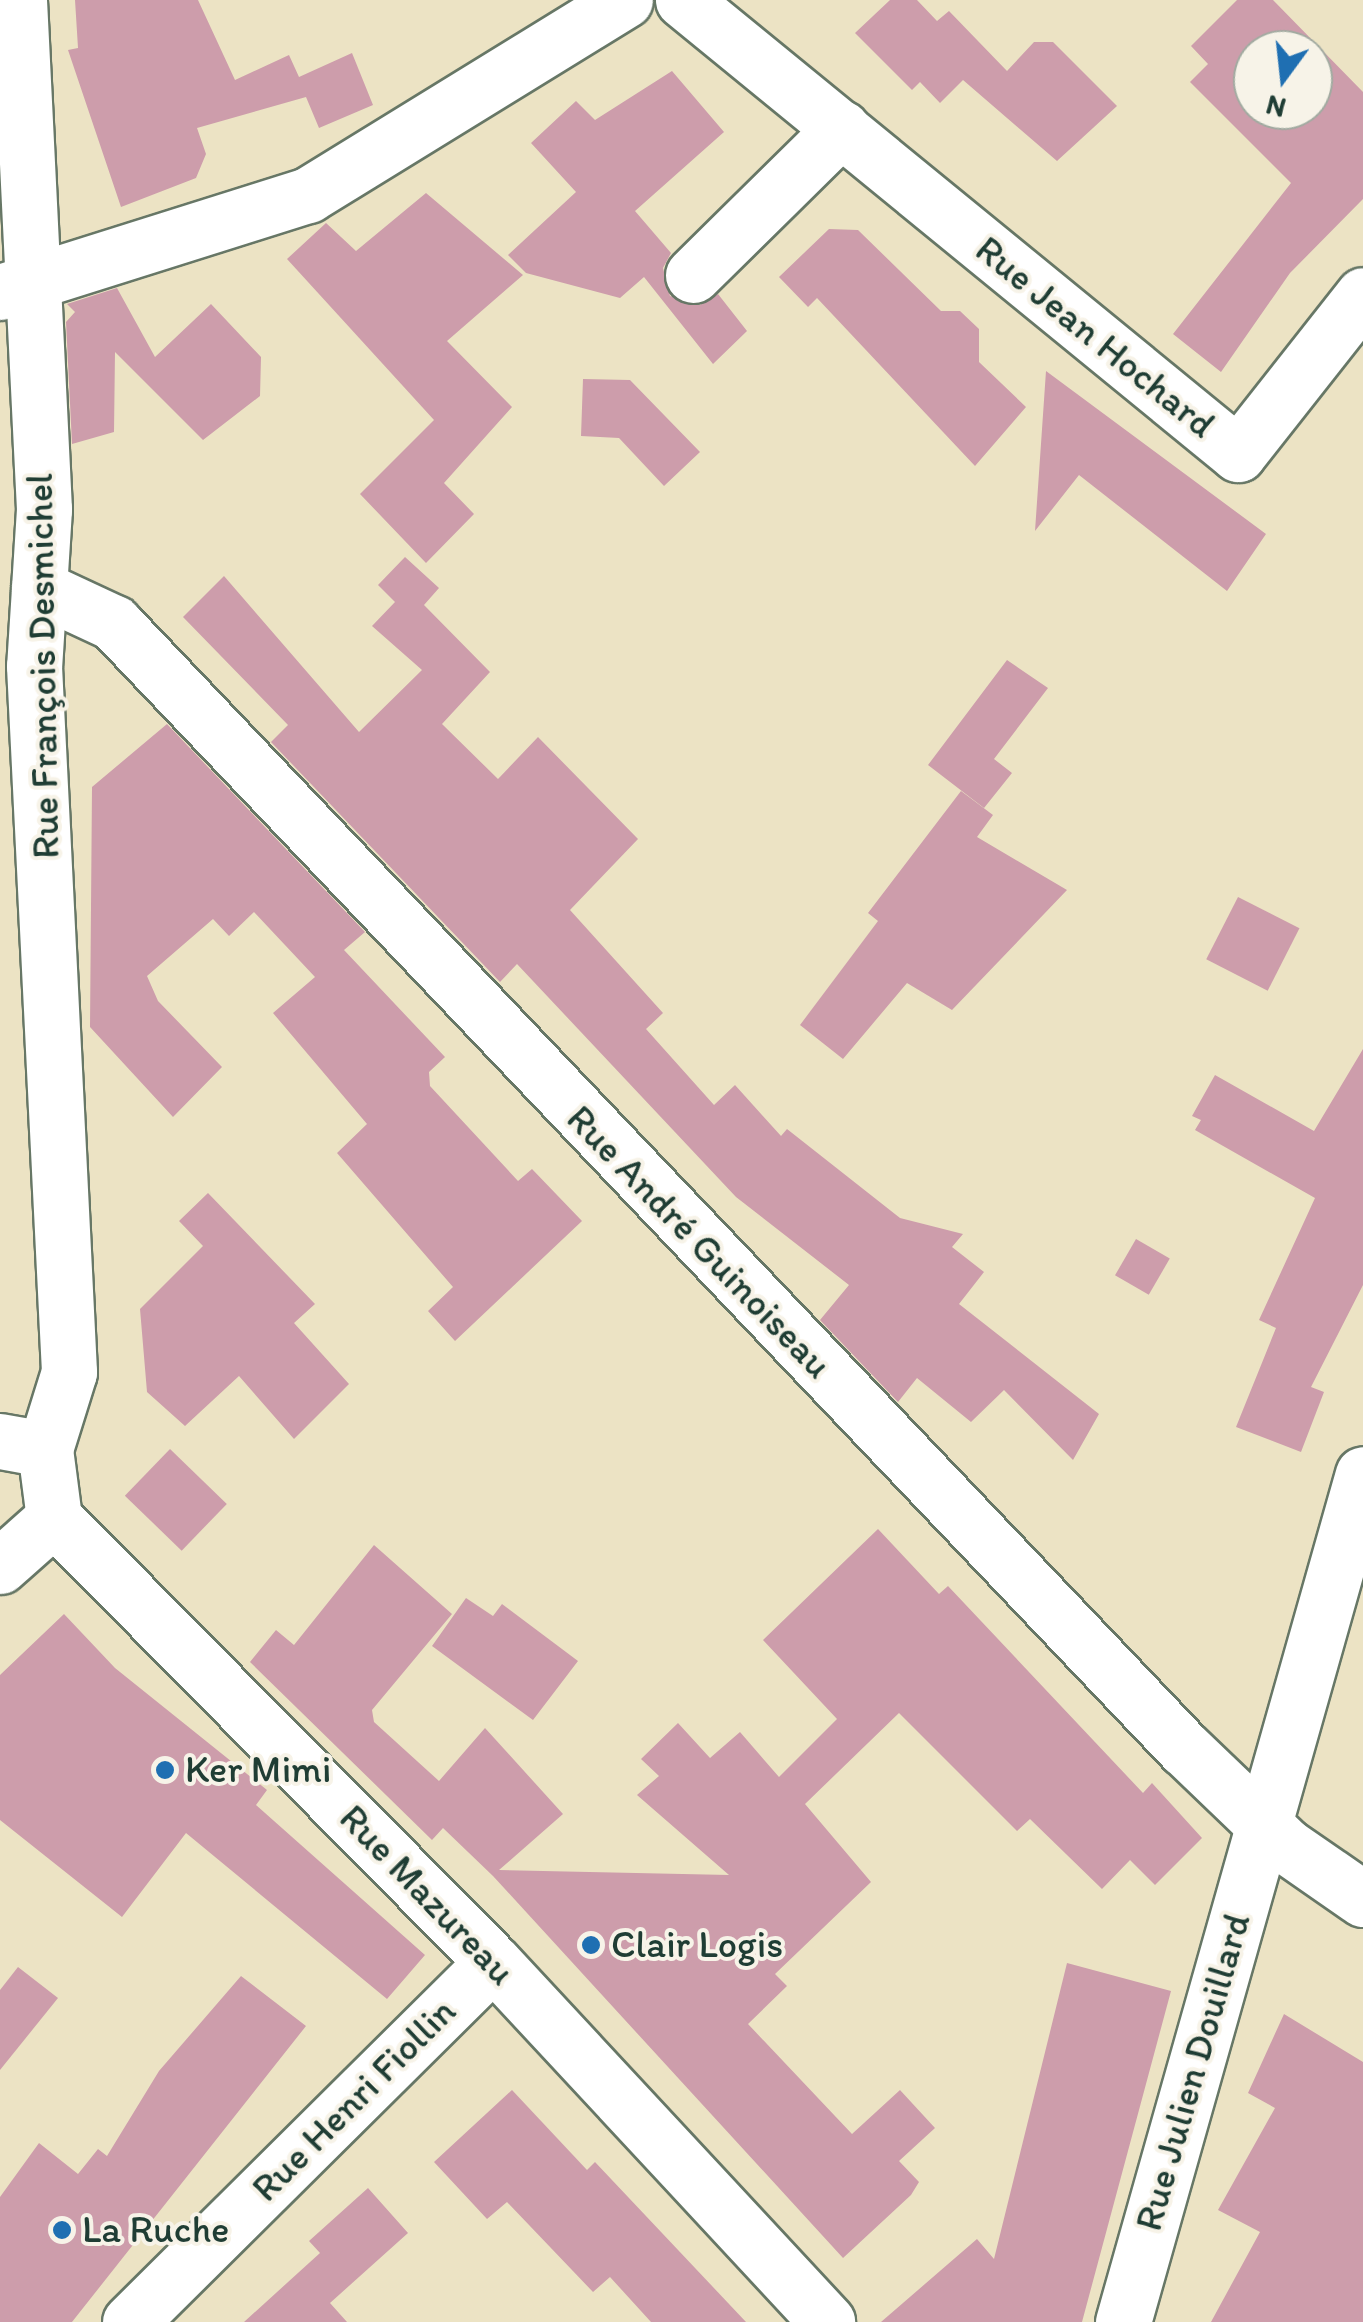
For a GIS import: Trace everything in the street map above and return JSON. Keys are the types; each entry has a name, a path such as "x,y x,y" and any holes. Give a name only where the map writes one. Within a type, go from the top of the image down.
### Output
{"street":[{"name":"Rue François Desmichel","path":"20,0 16,287 39,588 34,666 69,1372 22,1445"},
{"path":"16,287 308,195 626,0"},
{"name":"Rue Jean Hochard","path":"684,0 1238,454 1363,295"},
{"path":"693,275 842,128"},
{"name":"Rue André Guinoiseau","path":"39,588 114,622 1260,1822 1363,1899"},
{"path":"0,1566 54,1518 22,1445"},
{"name":"Rue Julien Douillard","path":"1123,2322 1260,1822 1363,1474"},
{"name":"Rue Mazureau","path":"54,1518 493,1962 827,2322"},
{"name":"Rue Henri Fiollin","path":"130,2322 493,1962"}],"building":[{"path":"75,0 198,0 235,80 289,55 299,77 352,53 373,105 319,128 306,97 197,128 206,154 196,178 121,207 68,50 78,48"},
{"path":"890,0 917,0 937,21 949,11 1007,71 1034,42 1053,42 1117,106 1057,161 963,80 940,103 920,82 912,90 855,33"},
{"path":"1237,0 1273,0 1302,30 1233,30 1233,125 1190,82 1208,64 1191,46"},
{"path":"1333,61 1363,92 1363,199 1290,273 1221,372 1173,334 1291,183 1238,130 1333,130"},
{"path":"672,71 724,132 635,211 671,253 663,268 670,296 700,305 718,294 747,331 713,364 644,277 620,298 526,273 508,255 576,192 531,143 576,101 595,120"},
{"path":"426,193 523,275 447,341 512,407 444,483 474,514 426,563 360,494 434,420 287,259 326,223 356,251"},
{"path":"829,229 858,230 941,311 960,311 979,329 979,362 1026,407 975,466 817,298 808,307 779,277"},
{"path":"117,288 155,357 211,304 261,357 260,396 203,440 115,352 114,432 72,444 66,322 75,312 67,304"},
{"path":"1046,371 1266,534 1227,591 1079,475 1035,531"},
{"path":"583,379 630,380 700,452 664,486 619,438 581,436"},
{"path":"405,557 439,588 424,605 490,672 442,724 498,779 538,737 638,839 570,910 663,1013 646,1029 714,1105 735,1085 781,1136 787,1129 900,1218 963,1234 952,1247 984,1272 959,1304 1099,1414 1073,1460 1004,1390 971,1422 917,1378 898,1402 820,1320 849,1285 736,1197 517,964 500,982 271,742 288,725 183,617 224,576 359,732 422,670 372,626 395,602 378,585"},
{"path":"1007,660 1048,688 994,759 1012,773 984,808 928,765"},
{"path":"167,724 365,932 344,950 445,1057 429,1072 430,1086 518,1181 532,1169 582,1221 455,1341 428,1311 453,1287 337,1153 367,1124 273,1013 315,977 254,912 229,936 213,919 147,976 158,1001 222,1067 173,1117 90,1027 92,787"},
{"path":"961,791 993,815 977,837 1067,890 952,1010 907,983 843,1059 800,1025 878,921 868,913"},
{"path":"1238,897 1299,928 1268,991 1206,959"},
{"path":"1363,1049 1363,1285 1311,1387 1324,1392 1301,1452 1236,1427 1276,1328 1259,1320 1315,1198 1195,1130 1201,1120 1192,1116 1215,1075 1314,1131"},
{"path":"208,1193 315,1304 294,1323 349,1384 294,1439 239,1376 185,1426 147,1392 140,1309 203,1246 179,1221"},
{"path":"1136,1239 1170,1258 1149,1295 1115,1275"},
{"path":"170,1449 227,1504 182,1551 125,1496"},
{"path":"878,1529 939,1594 948,1586 1143,1793 1152,1783 1202,1838 1155,1885 1130,1860 1102,1889 1030,1819 1017,1831 899,1713 805,1804 871,1882 775,1974 787,1986 748,2024 852,2134 900,2090 935,2128 899,2161 919,2182 911,2195 843,2258 493,1876 443,1828 432,1840 250,1662 276,1630 294,1645 374,1545 452,1614 372,1710 374,1722 439,1781 485,1728 563,1814 499,1870 729,1875 637,1795 659,1776 641,1759 678,1723 710,1758 740,1732 779,1777 837,1719 763,1640"},
{"path":"466,1598 493,1616 502,1604 578,1661 533,1720 432,1646"},
{"path":"64,1614 115,1668 267,1790 256,1805 425,1955 387,1999 186,1833 122,1917 0,1820 0,1675"},
{"path":"1067,1963 1171,1991 1082,2322 881,2322 977,2239 994,2259"},
{"path":"18,1967 58,1998 0,2070 0,1990"},
{"path":"241,1976 306,2026 72,2322 0,2322 0,2197 39,2143 78,2174 98,2149 107,2156 159,2071"},
{"path":"1284,2014 1363,2062 1363,2322 1211,2322 1260,2232 1218,2210 1275,2108 1248,2093"},
{"path":"512,2090 587,2170 595,2162 746,2322 651,2322 610,2277 593,2292 507,2202 487,2219 434,2162"},
{"path":"368,2188 408,2233 330,2303 347,2322 244,2322 320,2253 309,2241"}],"place":[{"name":"Ker Mimi","path":"165,1770"},
{"name":"Clair Logis","path":"591,1945"},
{"name":"La Ruche","path":"62,2230"}]}
